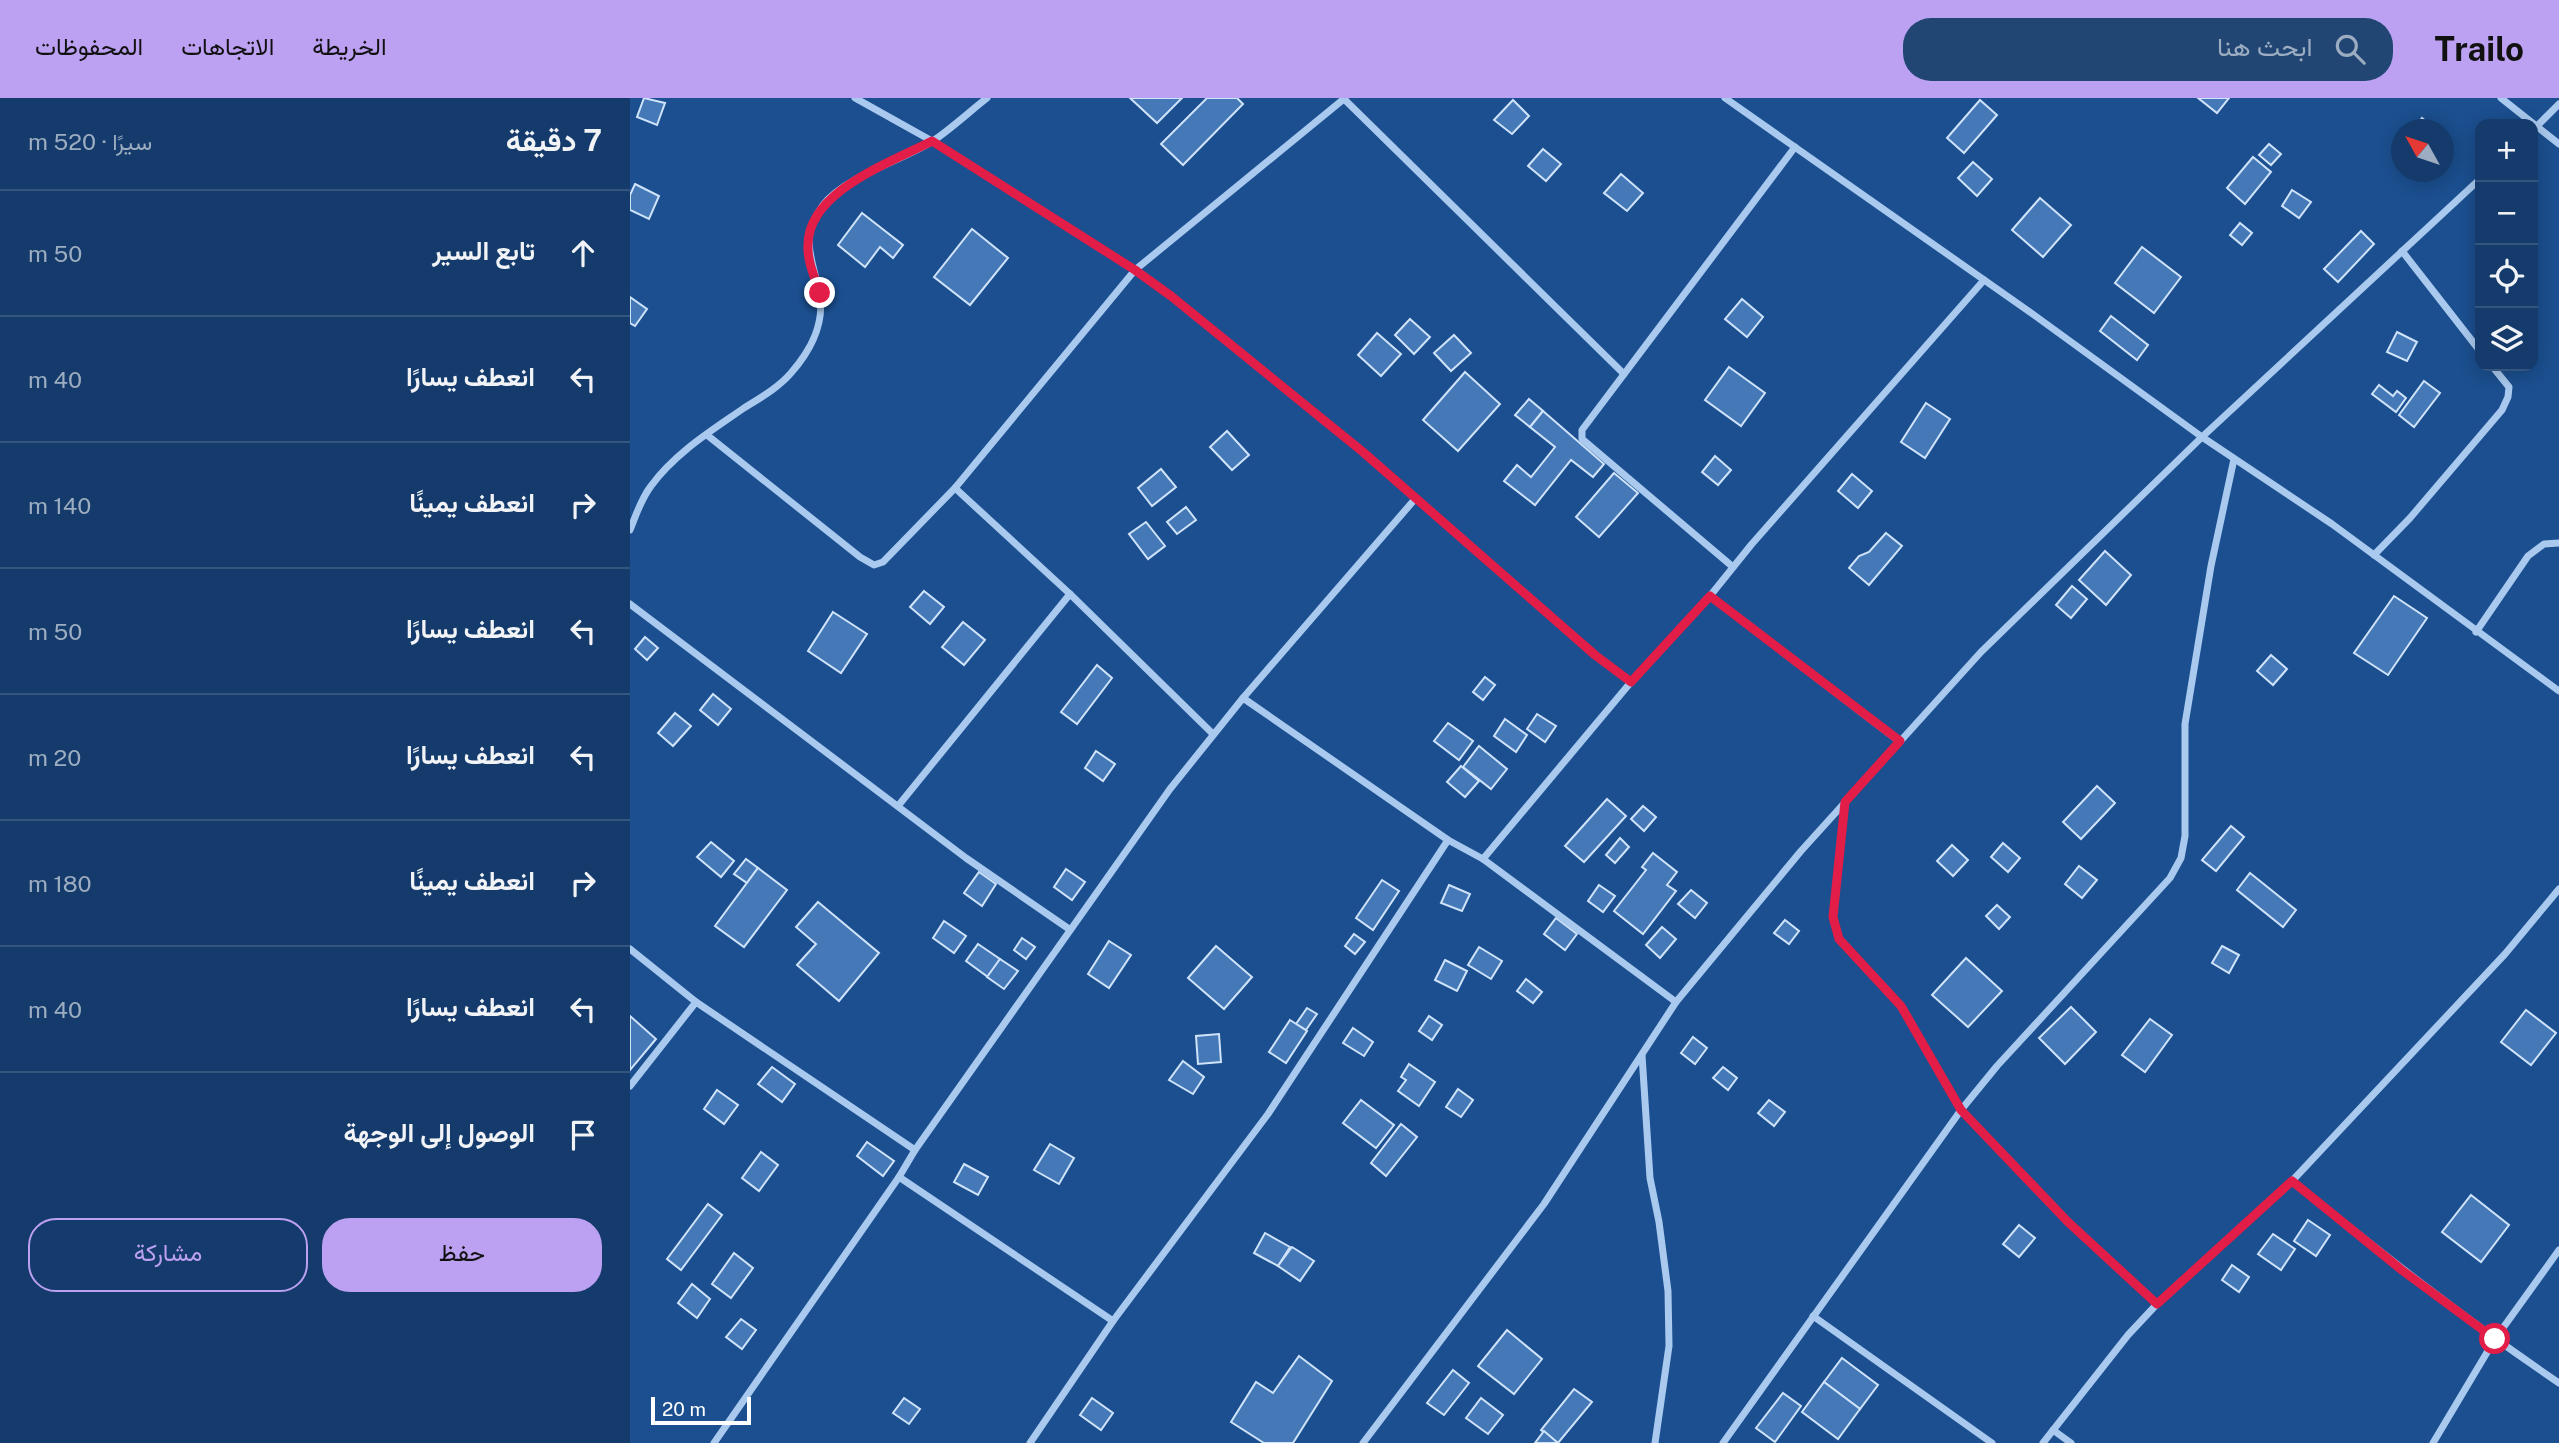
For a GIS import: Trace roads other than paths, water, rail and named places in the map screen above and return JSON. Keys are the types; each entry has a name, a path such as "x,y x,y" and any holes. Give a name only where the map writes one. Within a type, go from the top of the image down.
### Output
{"street":[{"path":"855,98 932,141 1135,270 1171,296 1363,452 1595,655 1631,682"},
{"path":"630,530 649,488 673,459 789,375 815,339 820,316 820,293 810,262 808,244 811,227 824,204 841,189 932,141 987,98"},
{"path":"2501,98 2525,119"},
{"path":"707,435 860,557 874,565 883,562 955,488 1135,270 1345,99 1624,374"},
{"path":"1728,99 2374,555 2559,691"},
{"path":"2538,125 2559,104"},
{"path":"2538,130 2559,144"},
{"path":"1733,567 1582,439 1582,430 1796,147"},
{"path":"1363,1443 1545,1204 1676,1002 1801,851 1981,652 2202,436 2477,182"},
{"path":"2402,251 2475,345"},
{"path":"1483,859 1631,682 1710,596 1984,280"},
{"path":"2374,555 2410,518 2502,410 2509,387 2496,371"},
{"path":"1723,1443 1961,1110 1997,1066 2170,878 2181,858 2185,836 2185,724 2211,566 2234,458"},
{"path":"955,488 1070,594 1213,734"},
{"path":"714,1443 1069,929 1213,734 1415,499"},
{"path":"2476,632 2528,556 2544,544 2559,543"},
{"path":"898,806 1070,594"},
{"path":"1710,596 1900,741"},
{"path":"630,604 967,858 1069,929"},
{"path":"1243,698 1448,840 1483,859 1676,1002"},
{"path":"1845,802 1834,898 1835,930 1839,939 1901,1006 1961,1110 2068,1222 2157,1304"},
{"path":"1030,1443 1113,1321 1268,1114 1448,840"},
{"path":"2043,1443 2128,1335 2157,1304 2292,1181 2505,954 2559,889"},
{"path":"630,949 696,1002 915,1150"},
{"path":"630,1086 696,1002"},
{"path":"1642,1055 1650,1178 1668,1291 1669,1346 1655,1443"},
{"path":"899,1177 1113,1321"},
{"path":"2292,1181 2403,1271 2559,1382"},
{"path":"2433,1443 2495,1339 2559,1250"},
{"path":"1814,1316 1992,1443"},
{"path":"2053,1430 2071,1443"}]}
